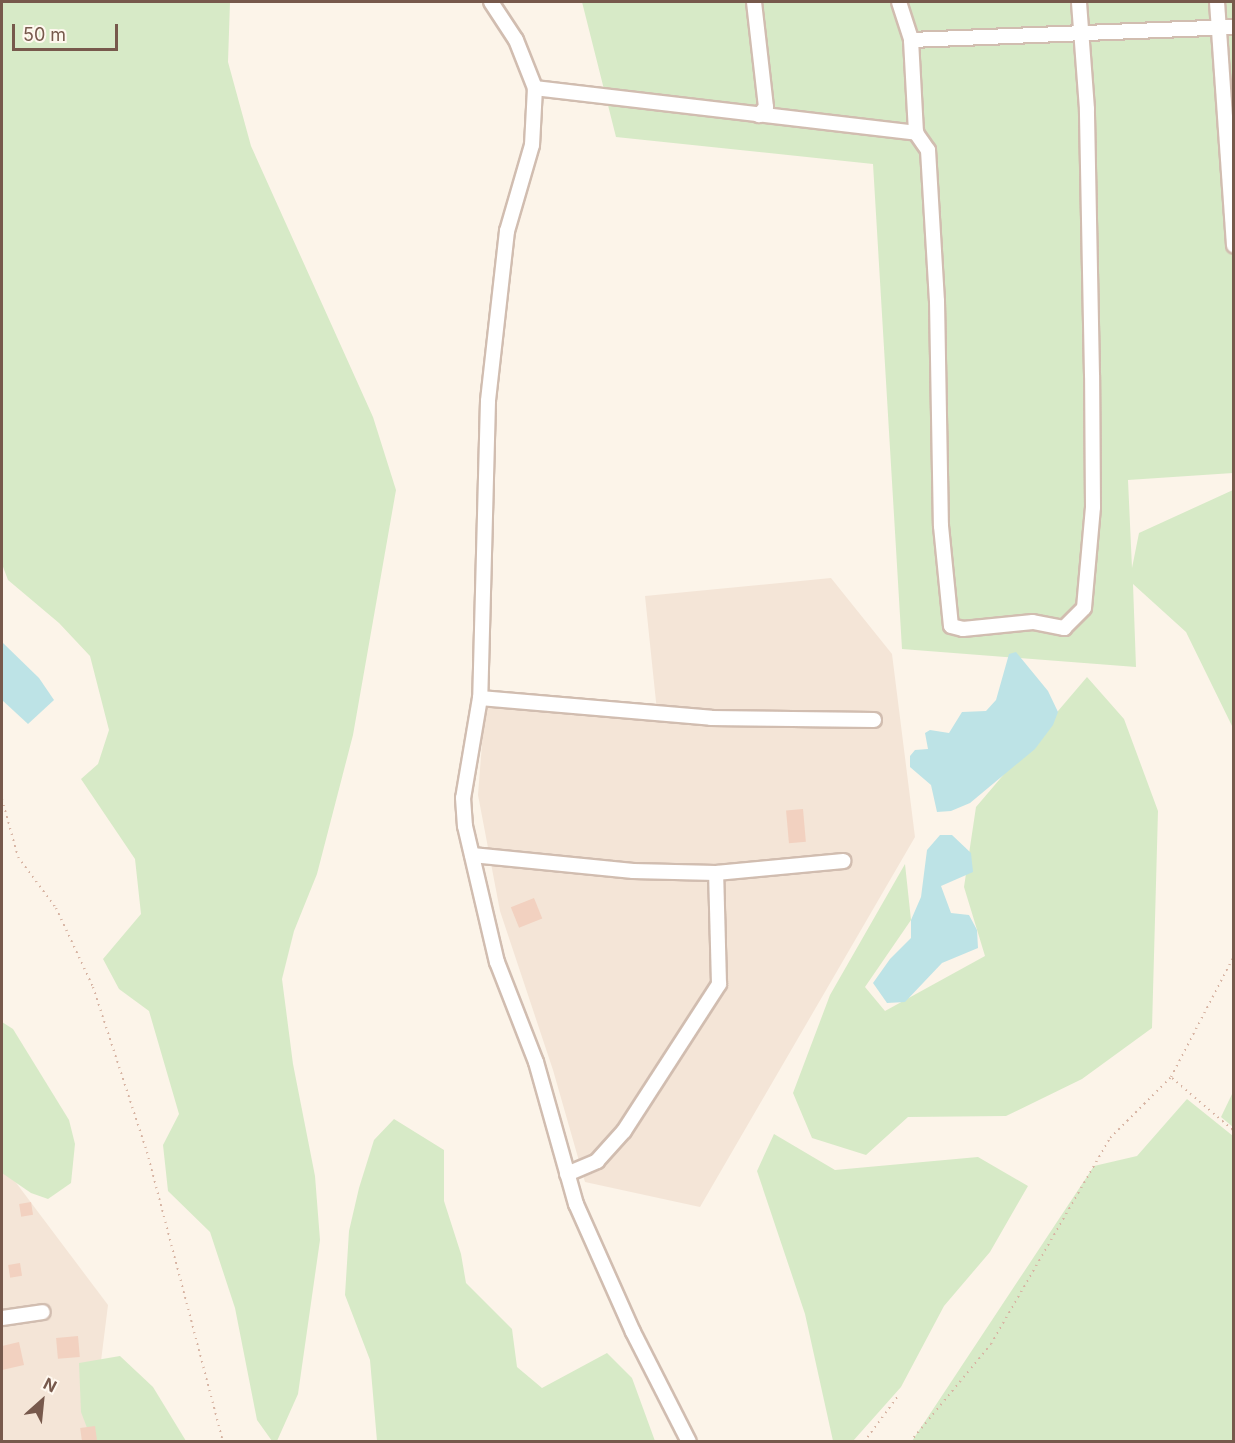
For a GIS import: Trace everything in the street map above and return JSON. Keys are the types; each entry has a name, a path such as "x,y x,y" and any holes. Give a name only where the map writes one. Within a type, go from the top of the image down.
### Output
{"street":[{"path":"491,2 516,40 535,87 532,145 507,231 488,401 480,698 463,798 472,855 498,962 536,1062 576,1204 633,1332 689,1442"},
{"path":"754,2 766,107 759,115"},
{"path":"900,2 911,40 916,133 928,150 937,301 941,526 951,626 963,629 1033,622 1064,628 1084,609 1093,507 1088,109 1079,2"},
{"path":"1217,2 1233,245"},
{"path":"911,40 1233,27"},
{"path":"535,87 916,133"},
{"path":"480,698 711,718 874,720"},
{"path":"472,855 633,871 716,873 843,861"},
{"path":"567,1174 597,1161 624,1131 719,984 716,873"},
{"path":"2,1318 43,1312"}],"path":[{"path":"2,799 18,857 56,908 93,987 147,1152 223,1442"},
{"path":"910,1442 991,1344 1110,1138 1171,1077 1233,956"},
{"path":"1171,1077 1233,1131"},
{"path":"864,1442 898,1396"}],"shaded area":[{"path":"831,578 892,654 915,837 700,1207 585,1182 553,1070 500,911 478,795 485,705 658,721 645,596"},
{"path":"2,1164 108,1305 91,1441 2,1441"}],"green space":[{"path":"2,2 230,2 228,62 251,146 373,417 396,490 353,735 317,874 294,931 282,979 293,1064 315,1176 320,1240 298,1394 277,1441 272,1441 257,1420 235,1308 210,1232 168,1191 163,1145 179,1114 149,1011 119,989 103,959 141,914 135,859 81,779 98,764 109,730 90,656 59,623 8,580 2,564"},
{"path":"582,2 1233,2 1233,473 1128,480 1132,568 1139,533 1233,490 1233,728 1186,632 1133,584 1136,667 902,649 873,164 616,137"},
{"path":"1087,677 1124,719 1158,811 1152,1028 1082,1079 1006,1116 908,1117 866,1155 812,1138 793,1093 830,995 905,864 911,920 865,987 885,1011 985,956 964,887 976,807"},
{"path":"2,1022 13,1029 69,1120 75,1144 71,1183 48,1199 31,1193 2,1173"},
{"path":"1233,1092 1233,1127 1221,1117"},
{"path":"1187,1099 1233,1136 1233,1441 912,1441 1094,1166 1137,1156"},
{"path":"394,1119 444,1150 444,1201 461,1254 466,1283 512,1329 517,1367 542,1388 607,1353 632,1378 655,1441 377,1441 370,1360 345,1295 349,1231 359,1188 374,1140"},
{"path":"774,1134 835,1170 978,1157 1028,1186 990,1252 944,1306 901,1387 853,1441 833,1441 805,1314 757,1171"},
{"path":"120,1356 153,1387 186,1441 92,1441 81,1412 79,1363"}],"water":[{"path":"2,642 39,678 54,700 28,724 2,700"},
{"path":"1016,652 1048,691 1058,712 1053,725 1035,749 970,803 951,811 937,812 931,785 910,767 910,756 915,750 928,749 925,733 930,730 949,733 962,712 986,711 996,700 1009,654"},
{"path":"940,835 952,835 971,853 973,872 941,886 951,913 969,915 977,930 978,948 942,963 905,1002 887,1003 873,983 890,959 911,938 911,920 921,897 927,850"}],"building":[{"path":"803,809 806,842 789,843 786,810"},
{"path":"534,898 542,918 519,928 511,907"},
{"path":"31,1202 33,1215 21,1217 19,1204"},
{"path":"20,1263 22,1276 10,1278 8,1265"},
{"path":"78,1336 80,1357 58,1359 56,1338"},
{"path":"19,1342 24,1365 2,1370 2,1346"},
{"path":"95,1426 97,1440 82,1442 80,1428"}]}
